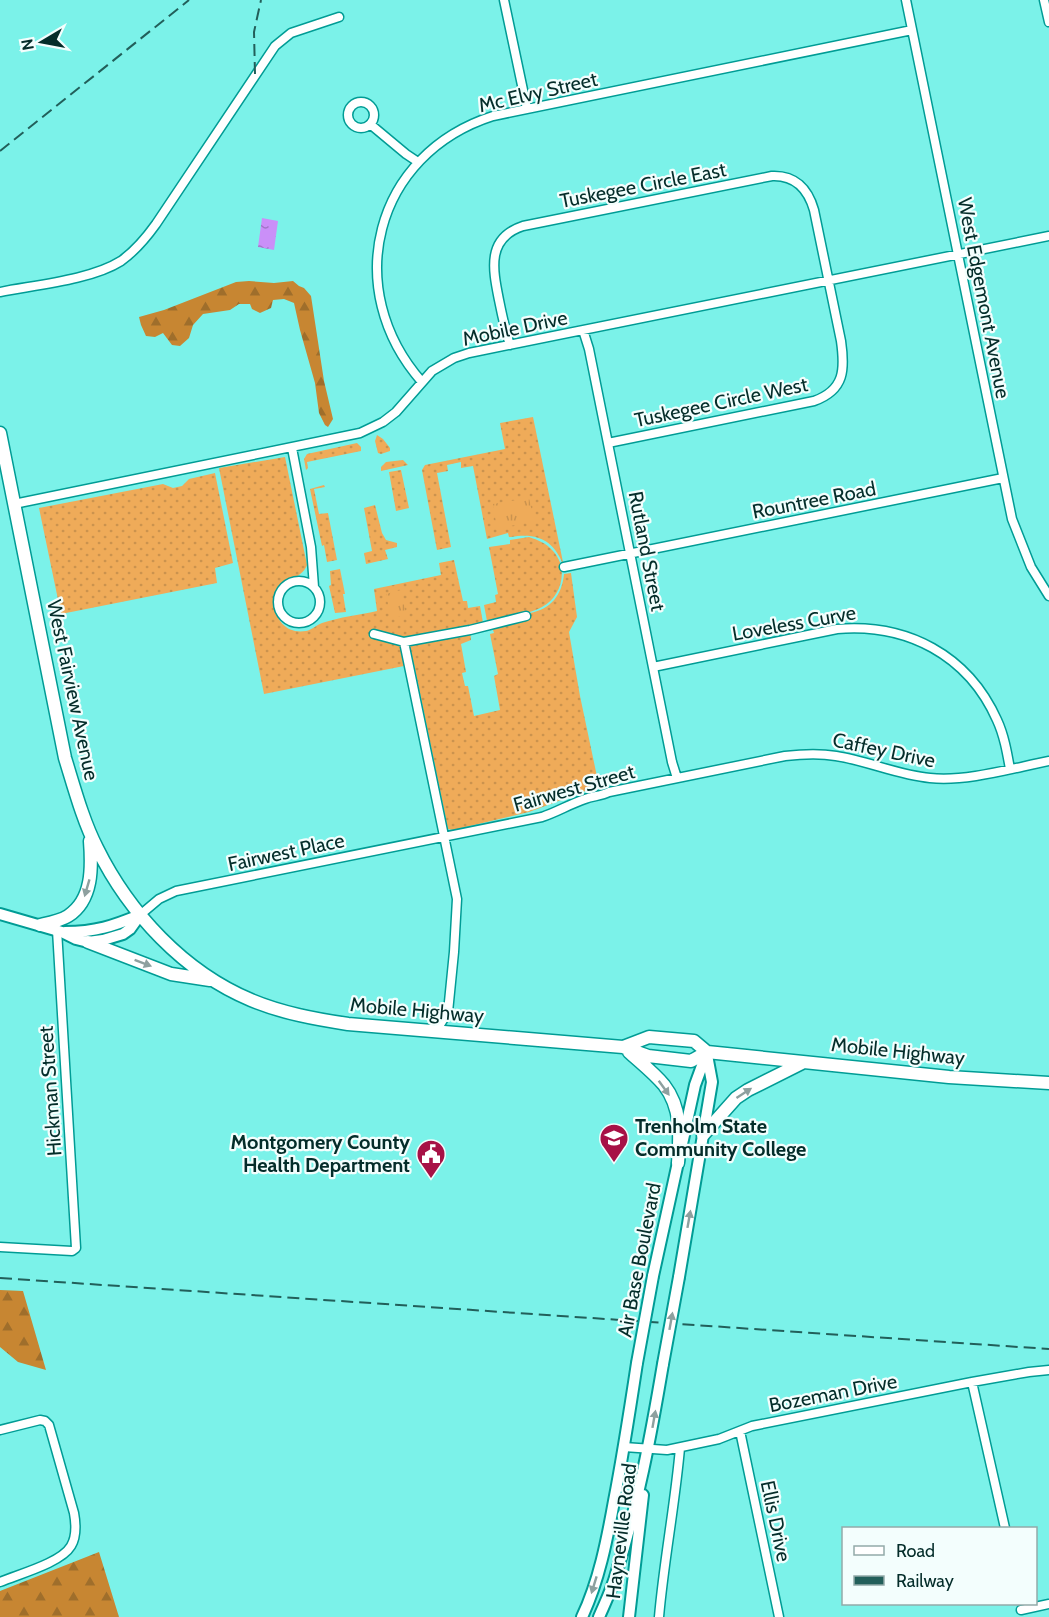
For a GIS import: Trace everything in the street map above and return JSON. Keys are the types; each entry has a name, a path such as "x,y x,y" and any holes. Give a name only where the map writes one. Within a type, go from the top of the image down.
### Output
{"main road":[{"name":"West Fairview Avenue","path":"0,433 65,758 89,830 108,869 129,902 160,937 193,966 215,981"},
{"path":"40,925 68,915 86,895 92,863 89,830"},
{"path":"88,942 171,974 215,981"},
{"name":"Mobile Highway","path":"215,981 250,999 279,1010 348,1024 623,1047 648,1056 691,1060 707,1052 959,1078 1049,1083"},
{"name":"Mobile Highway","path":"623,1047 649,1037 694,1041 707,1052"},
{"path":"623,1047 664,1085 671,1099 677,1113 680,1131 678,1163"},
{"path":"703,1135 736,1098 804,1062"}],"street":[{"path":"504,0 527,109"},
{"name":"West Edgemont Avenue","path":"906,0 1012,519 1031,567 1049,596"},
{"path":"1044,0 1049,22"},
{"path":"0,292 84,276 111,266 129,254 156,224 275,46 291,33 339,17"},
{"name":"Mc Elvy Street","path":"422,382 403,358 390,332 381,301 377,272 380,242 388,211 402,183 427,152 452,134 493,116 912,30"},
{"path":"370,124 418,162"},
{"name":"Tuskegee Circle East","path":"510,345 505,331 493,269 495,254 500,242 513,230 760,178 777,176 787,178 804,189 812,201 829,281"},
{"name":"Mobile Drive","path":"14,504 347,437 383,422 396,412 432,371 454,358 469,353 1049,236"},
{"name":"Tuskegee Circle West","path":"608,443 814,401 830,393 840,379 844,363 829,281"},
{"name":"Rutland Street","path":"584,330 677,778"},
{"path":"292,448 311,547 314,587 319,594 320,603 313,618 297,623 288,620 282,614 279,606 279,597 283,589 298,581 306,582 314,587"},
{"name":"Rountree Road","path":"564,567 1003,478"},
{"path":"374,634 404,642 470,630 526,616"},
{"name":"Loveless Curve","path":"653,667 837,629 866,628 898,633 920,641 942,653 972,680 986,699 997,720 1010,769"},
{"path":"404,642 458,904 448,1012 436,1031"},
{"name":"Caffey Drive","path":"677,778 785,756 807,754 838,756 907,775 932,779 965,778 1049,760"},
{"name":"Fairwest Street","path":"445,836 542,817 556,813 584,799 677,778"},
{"name":"Fairwest Place","path":"140,915 159,899 176,891 445,836"},
{"path":"0,914 88,942 123,934 130,929 140,915"},
{"path":"59,931 90,931 109,928 140,915"},
{"name":"Hickman Street","path":"0,1247 61,1251 72,1251 76,1248 59,931"},
{"name":"Air Base Boulevard","path":"599,1617 616,1576 648,1449 712,1082 707,1052"},
{"name":"Air Base Boulevard","path":"582,1617 606,1548 653,1276 695,1085 707,1052"},
{"name":"Bozeman Drive","path":"624,1447 668,1450 680,1448 719,1439 752,1426 972,1382 1049,1370"},
{"path":"972,1382 1005,1527"},
{"path":"0,1430 40,1420 49,1425 76,1526 72,1544 58,1559 0,1581"},
{"name":"Ellis Drive","path":"740,1431 778,1617"},
{"path":"659,1617 663,1569 676,1491 680,1448"},
{"name":"Hayneville Road","path":"629,1617 648,1449"},
{"path":"1021,1610 1049,1604"}],"green space":[{"path":"293,281 311,296 324,381 333,419 328,427 319,413 315,383 294,303 284,299 273,300 271,308 260,313 252,309 250,304 239,304 230,310 203,314 193,325 189,338 180,346 172,345 163,333 155,337 146,336 139,317 164,310 236,282 274,283"},
{"path":"533,417 564,567 556,551 537,537 509,537 508,533 487,539 473,466 461,468 461,462 447,465 448,471 437,473 451,547 437,550 422,470 425,465 505,449 500,423"},
{"path":"377,435 383,439 390,451 378,453 375,441"},
{"path":"357,443 361,451 307,462 306,470 304,459 307,454"},
{"path":"285,457 307,565 300,574 277,590 274,596 278,617 289,629 306,631 329,621 377,611 374,589 441,575 439,563 454,560 463,601 467,601 468,608 480,606 484,628 470,630 471,640 461,644 466,672 462,673 465,686 468,686 474,716 500,710 494,676 498,674 490,634 494,633 492,627 531,619 530,613 544,608 554,600 561,588 564,574 571,573 577,617 569,632 599,786 529,812 453,830 448,829 414,664 264,694 219,468"},
{"path":"403,460 408,465 381,471 381,467 386,462"},
{"path":"401,470 409,508 396,511 389,472"},
{"path":"215,473 233,563 215,568 217,583 61,614 39,508 163,484 173,488 182,486 189,479"},
{"path":"324,485 325,487 314,489 319,514 328,513 337,560 327,562 310,489"},
{"path":"529,498 534,521 497,529 493,504"},
{"path":"375,505 382,533 386,540 397,543 397,547 385,550 388,559 366,564 364,553 372,551 364,508"},
{"path":"529,537 548,546 558,558 562,574 558,589 549,602 536,610 487,621 484,605 496,602 495,595 498,594 489,547 510,544 510,540"},
{"path":"340,569 346,612 335,613 329,586 331,585 330,571"},
{"path":"401,590 406,615 391,618 386,594"},
{"path":"0,1290 23,1291 46,1370 18,1362 0,1347"},
{"path":"99,1552 119,1617 0,1617 0,1591"}],"water":[{"path":"262,218 278,221 274,250 258,247"}],"railway":[{"path":"0,151 189,0"},
{"path":"255,74 254,32 261,0"},
{"path":"0,1278 1049,1349"}],"place":[{"name":"Trenholm State Community College","path":"614,1164"},
{"name":"Montgomery County Health Department","path":"431,1180"}]}
